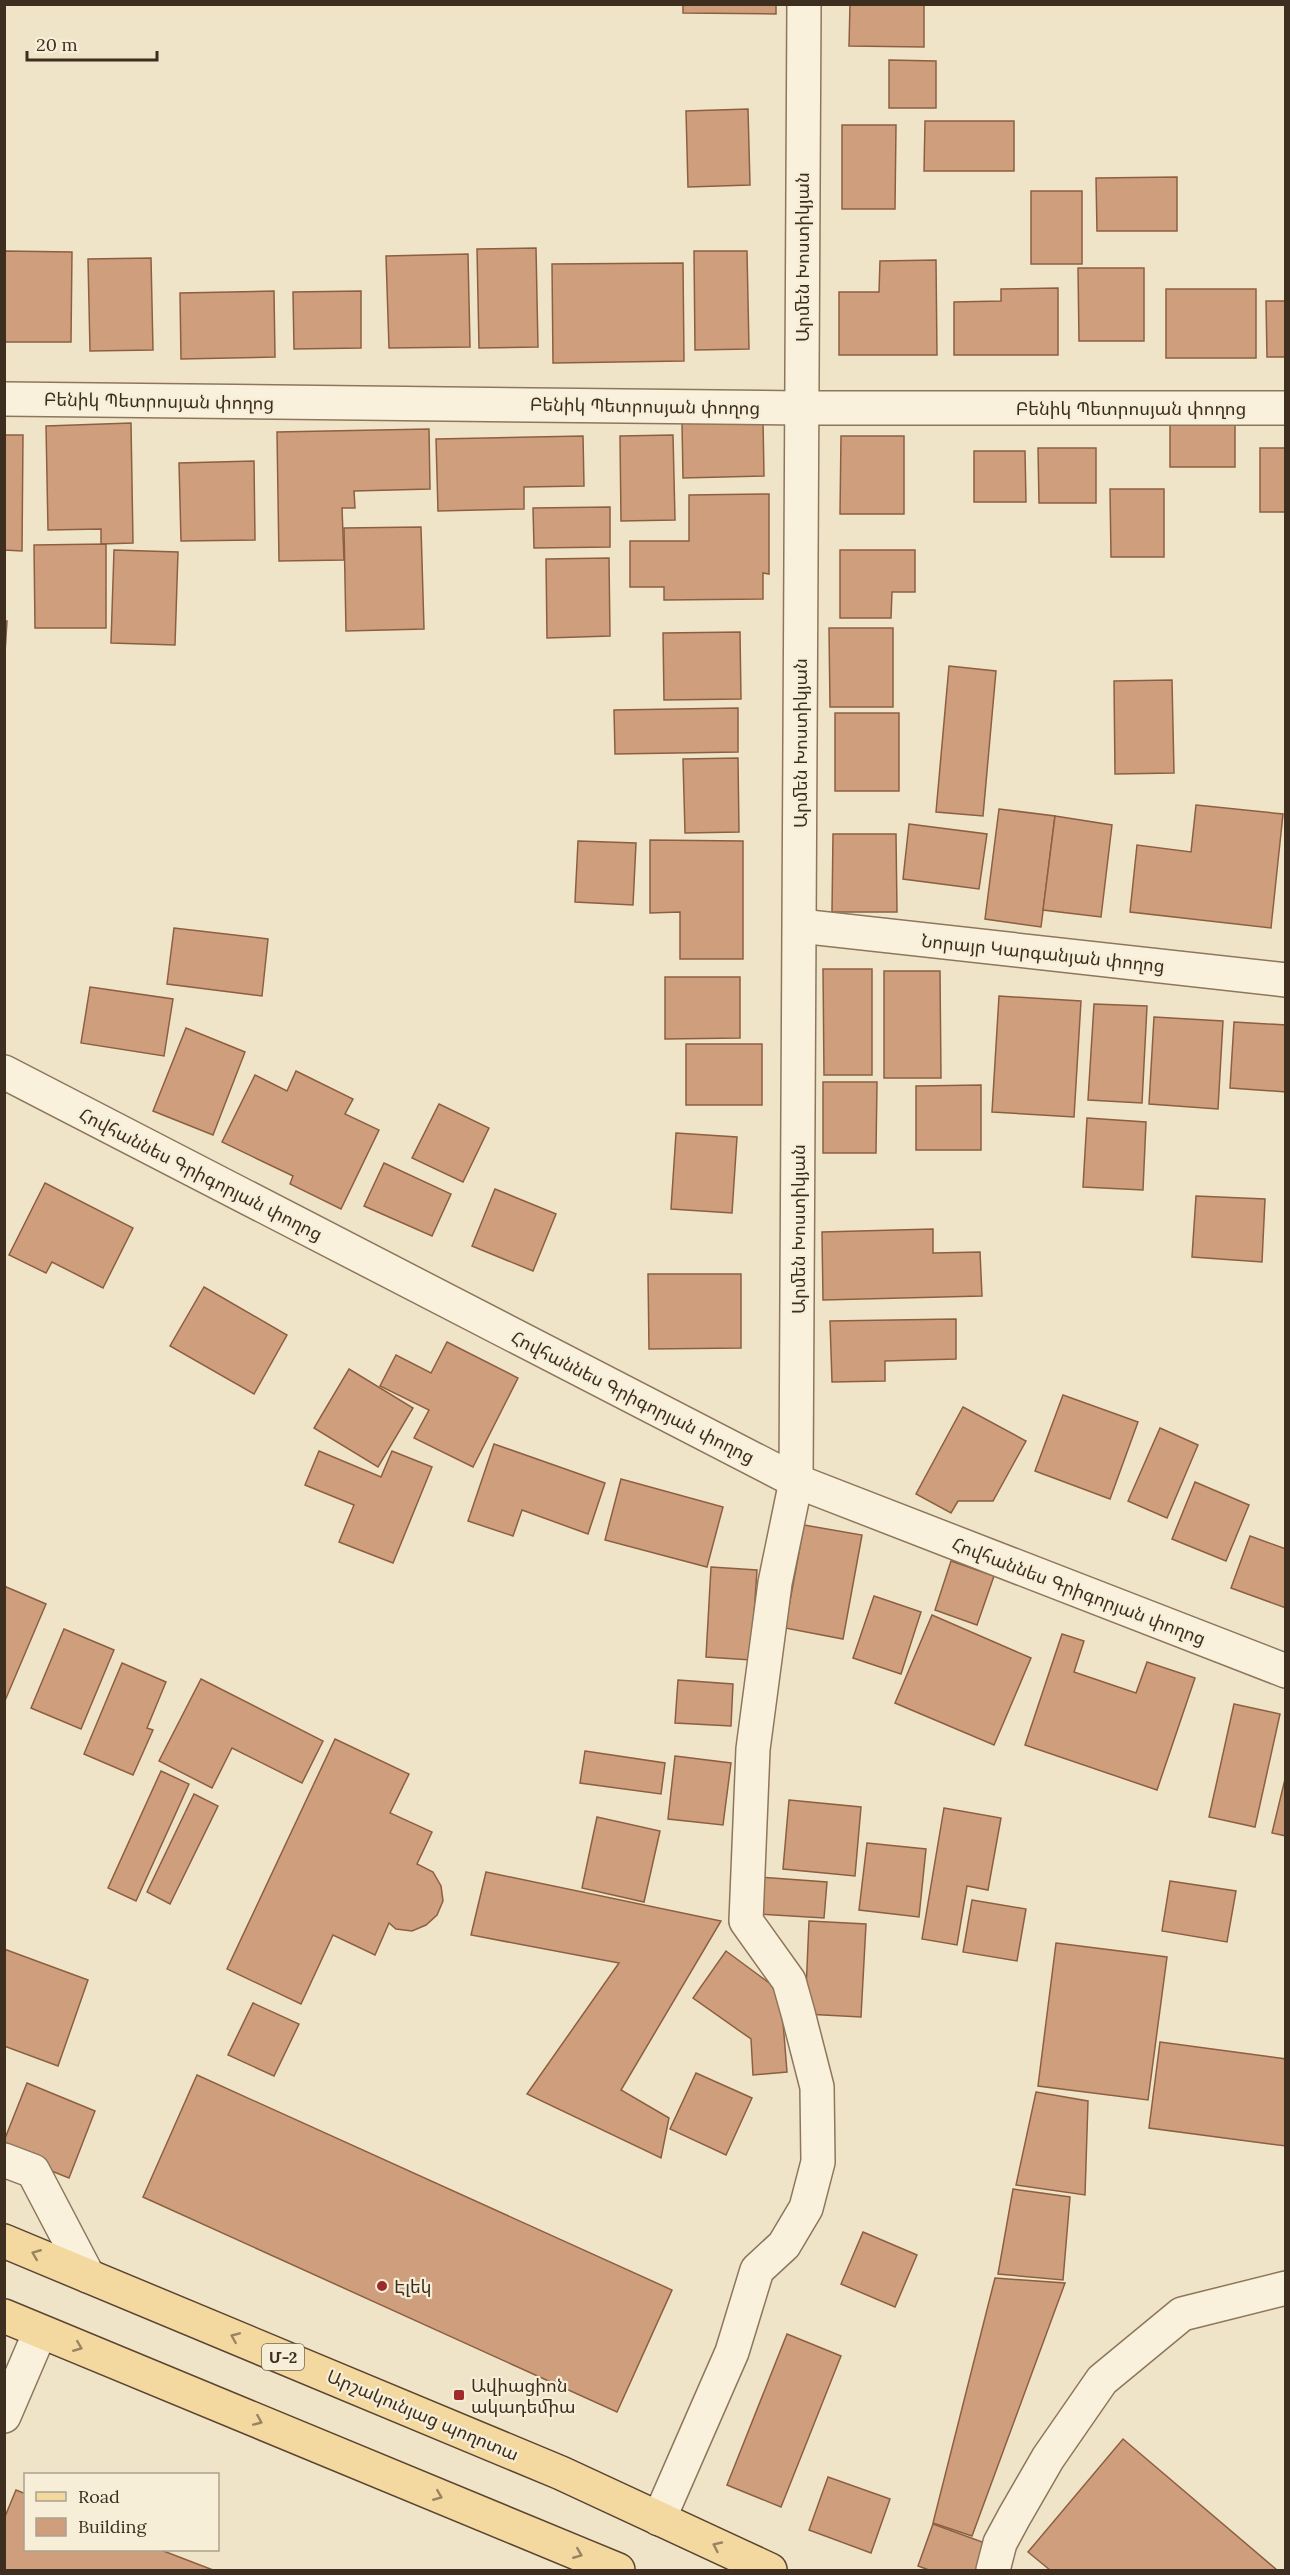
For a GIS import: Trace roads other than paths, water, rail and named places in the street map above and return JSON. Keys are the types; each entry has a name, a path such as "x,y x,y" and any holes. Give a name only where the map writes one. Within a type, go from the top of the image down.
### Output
{"main road":[{"name":"Արշակունյաց պողոտա","path":"4,2241 561,2473 771,2571"},
{"path":"4,2316 618,2571"}],"street":[{"name":"Արմեն Խոստիկյան","path":"659,2519 732,2352 757,2270 784,2245 806,2208 818,2162 817,2087 789,1981 746,1921 753,1749 775,1583 796,1481 804,4"},
{"name":"Բենիկ Պետրոսյան փողոց","path":"4,399 801,408 1286,408"},
{"name":"Նորայր Կարգանյան փողոց","path":"800,926 1286,980"},
{"name":"Հովհաննես Գրիգորյան փողոց","path":"4,1072 796,1481 1286,1671"},
{"path":"4,2160 33,2171 88,2276"},
{"path":"993,2571 1000,2543 1014,2517 1048,2458 1102,2380 1182,2314 1286,2288"},
{"path":"4,2416 40,2332"}],"place":[{"name":"Էլեկ","path":"382,2286"},
{"name":"Ավիացիոն ակադեմիա","path":"459,2395"}]}
